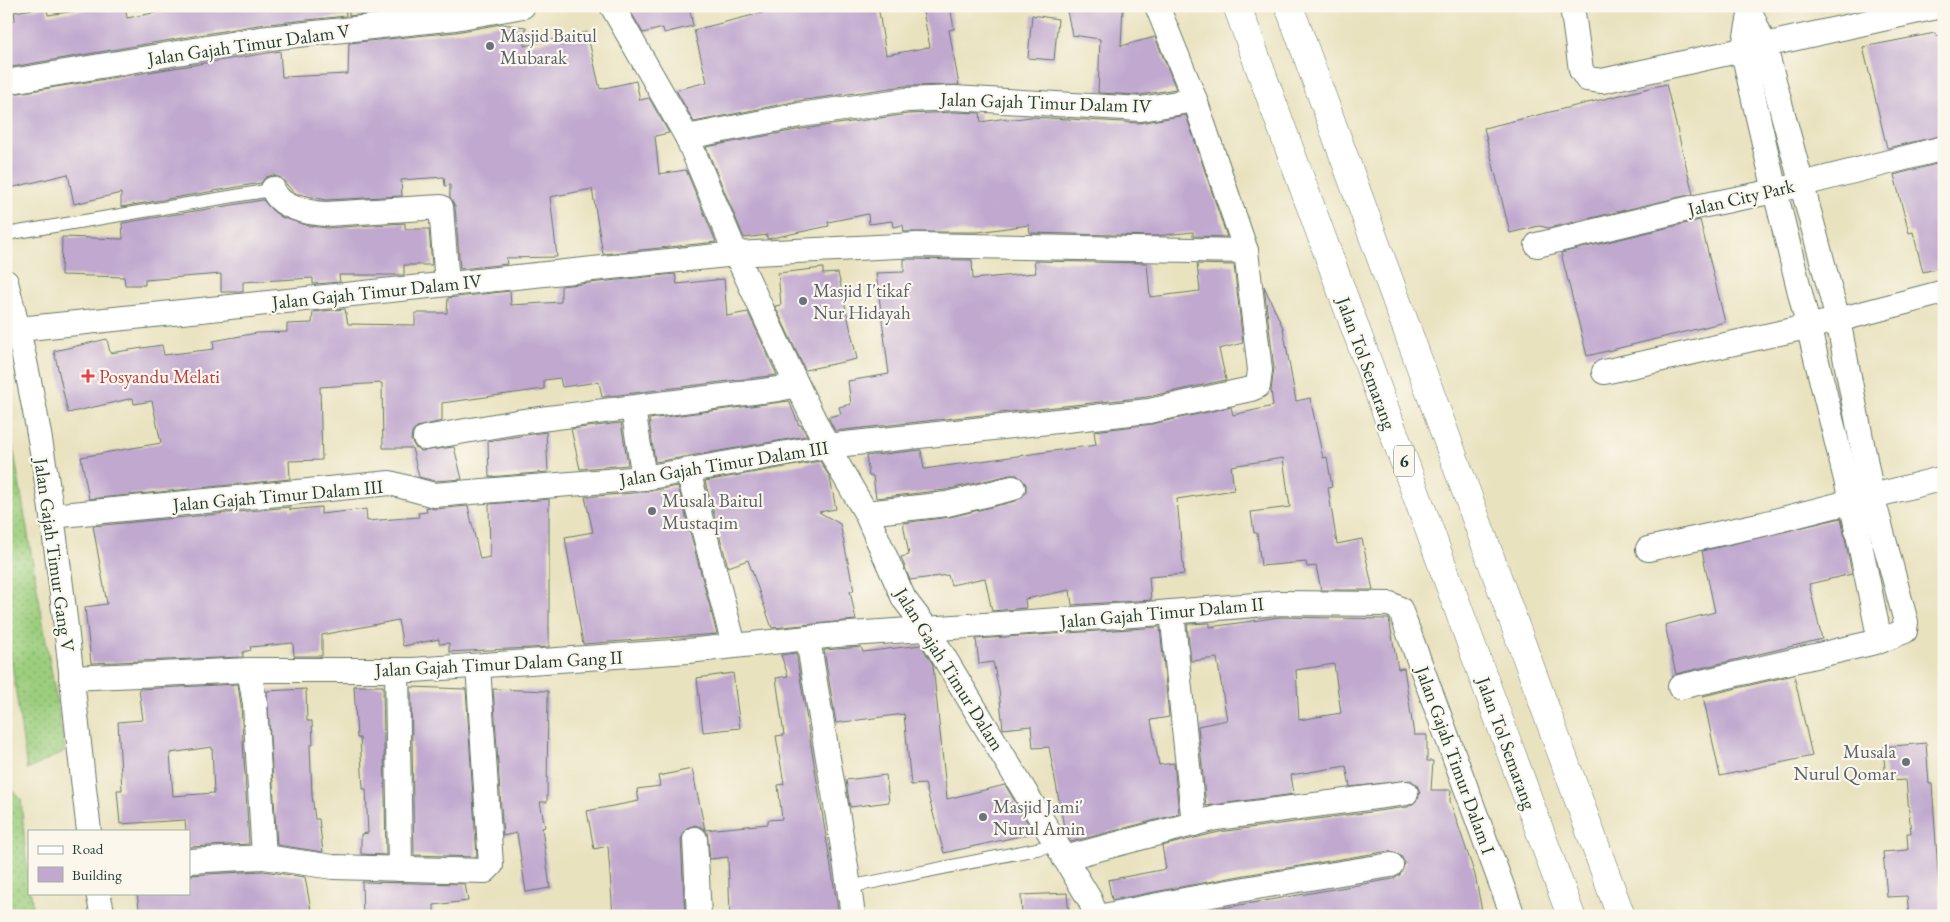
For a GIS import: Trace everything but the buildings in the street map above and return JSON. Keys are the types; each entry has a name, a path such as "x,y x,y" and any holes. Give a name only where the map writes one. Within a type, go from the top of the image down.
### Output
{"highway":[{"name":"Jalan Tol Semarang","path":"1237,6 1571,916"},
{"path":"1289,6 1621,916"}],"street":[{"name":"Jalan Gajah Timur Dalam V","path":"6,82 260,39 455,18 522,6"},
{"path":"612,6 687,137 736,254"},
{"path":"1157,6 1195,100 1246,251"},
{"path":"1572,6 1581,70 1587,79 1602,82 1941,6"},
{"path":"1749,10 1775,191 1808,327 1862,497"},
{"path":"1680,686 1880,641 1838,320 1802,183 1784,124 1754,49"},
{"name":"Jalan Gajah Timur Dalam IV","path":"687,137 800,115 907,100 954,98 1141,109 1195,100"},
{"name":"Jalan City Park","path":"1537,245 1691,208 1775,191 1944,148"},
{"path":"277,189 280,200 313,213 326,214 441,207 447,284"},
{"name":"Jalan Gajah Timur Dalam IV","path":"19,329 736,254 917,245 1246,251"},
{"name":"Jalan Gajah Timur Dalam III","path":"52,516 390,483 434,495 644,478 828,446 1149,411 1251,389 1258,386 1260,370 1246,251"},
{"name":"Jalan Gajah Timur Dalam","path":"736,254 797,385 828,446 866,513 904,599 927,629 1090,900 1096,916"},
{"name":"Jalan Gajah Timur Gang V","path":"6,282 19,329 52,516 89,830"},
{"path":"1604,372 1838,320 1944,292"},
{"path":"425,438 517,422 797,385"},
{"path":"634,408 644,478"},
{"path":"688,471 734,645"},
{"path":"1648,550 1763,524 1862,497 1944,478"},
{"path":"866,513 947,504 1013,488"},
{"name":"Jalan Gajah Timur Dalam II","path":"927,629 1278,603 1390,604 1396,606"},
{"name":"Jalan Gajah Timur Dalam I","path":"1396,606 1400,609 1513,916"},
{"path":"1172,612 1194,824"},
{"name":"Jalan Gajah Timur Dalam Gang II","path":"71,678 249,670 397,670 478,666 688,651 808,638 927,629"},
{"path":"808,638 853,916"},
{"path":"190,861 264,857 333,867 485,871 491,865 478,666"},
{"path":"249,670 255,704 264,857"},
{"path":"397,670 400,869"},
{"path":"1060,852 1264,811 1406,793"},
{"path":"695,838 699,916"},
{"path":"1104,916 1198,896 1391,865"},
{"path":"98,894 103,916"}],"lane":[{"path":"6,234 277,189"},
{"path":"849,887 1060,852"}],"green space":[{"path":"6,406 65,751 27,770 6,622"},
{"path":"6,784 21,799 28,894 31,894 33,916 6,916"}],"place":[{"name":"Masjid Baitul Mubarak","path":"490,46"},
{"name":"Masjid I'tikaf Nur Hidayah","path":"803,301"},
{"name":"Posyandu Melati","path":"88,376"},
{"name":"Musala Baitul Mustaqim","path":"652,511"},
{"name":"Musala Nurul Qomar","path":"1906,762"},
{"name":"Masjid Jami' Nurul Amin","path":"983,817"}]}
